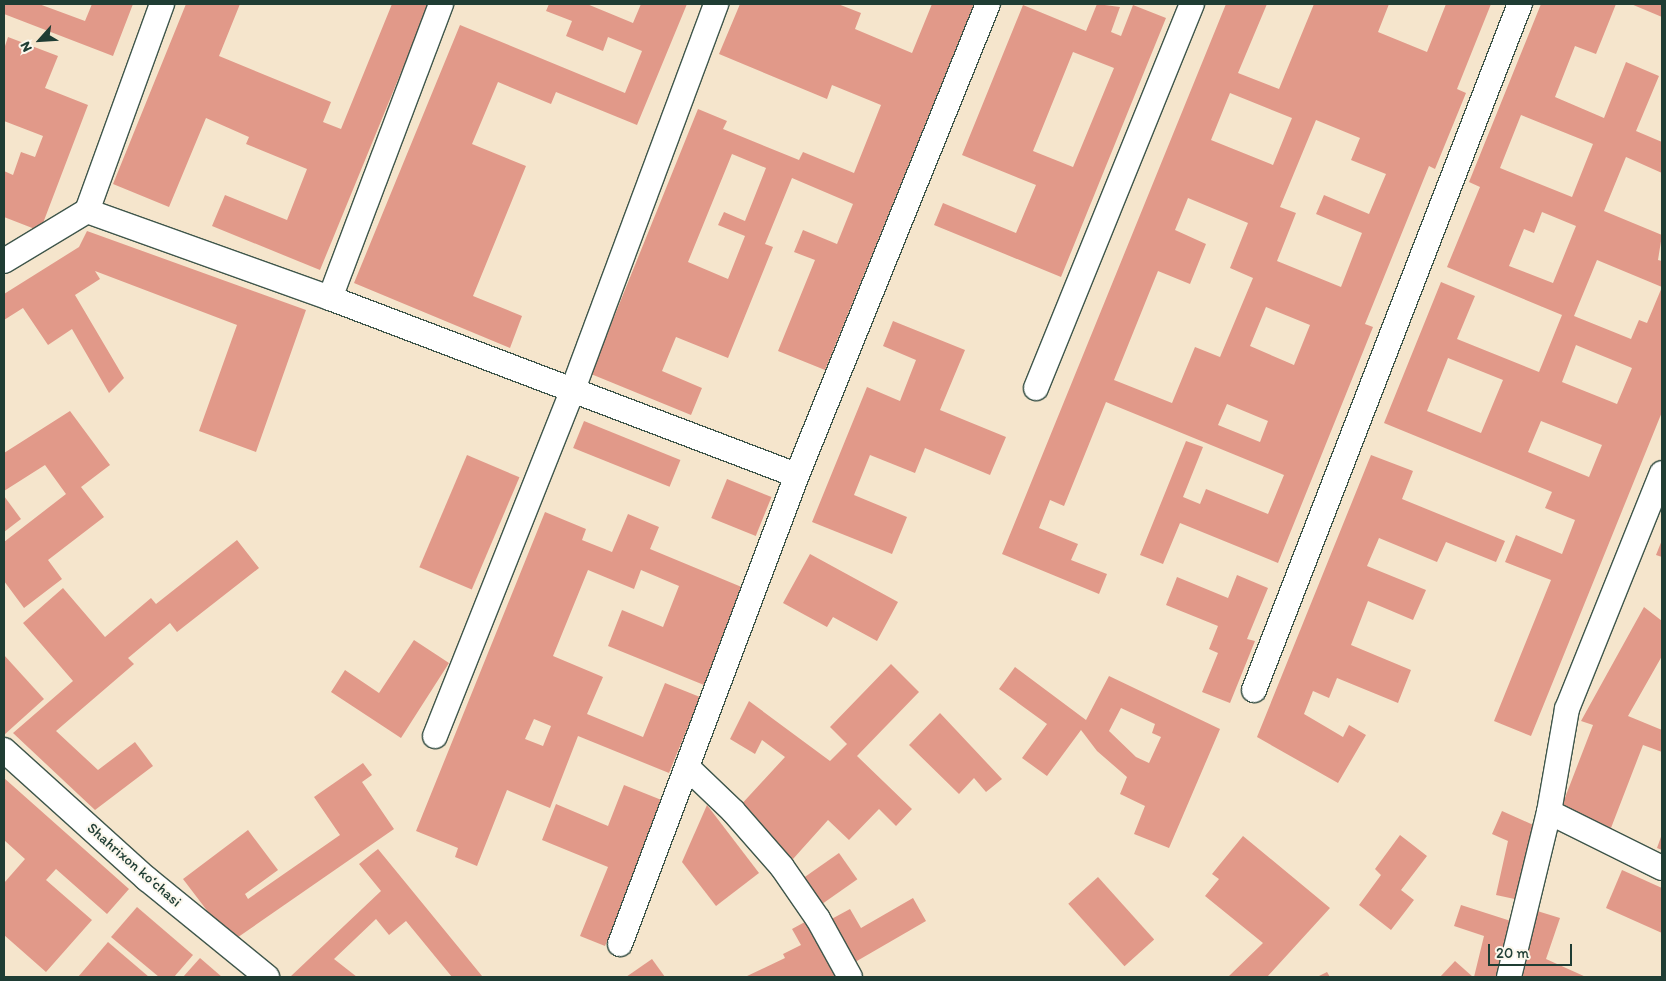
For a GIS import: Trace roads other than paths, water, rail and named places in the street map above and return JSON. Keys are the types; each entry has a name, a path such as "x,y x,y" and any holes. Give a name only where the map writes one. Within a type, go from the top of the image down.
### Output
{"street":[{"path":"4,261 87,211 162,4"},
{"path":"330,298 441,4"},
{"path":"435,736 573,389 716,4"},
{"path":"620,944 798,475 988,4"},
{"path":"1036,388 1192,4"},
{"path":"1254,690 1520,4"},
{"path":"87,211 330,298 798,475"},
{"path":"1509,977 1549,812 1567,709 1662,473"},
{"name":"Shahrixon koʻchasi","path":"4,750 146,879 267,977"},
{"path":"686,767 733,811 782,866 818,919 850,977"},
{"path":"1549,812 1662,868"}]}
